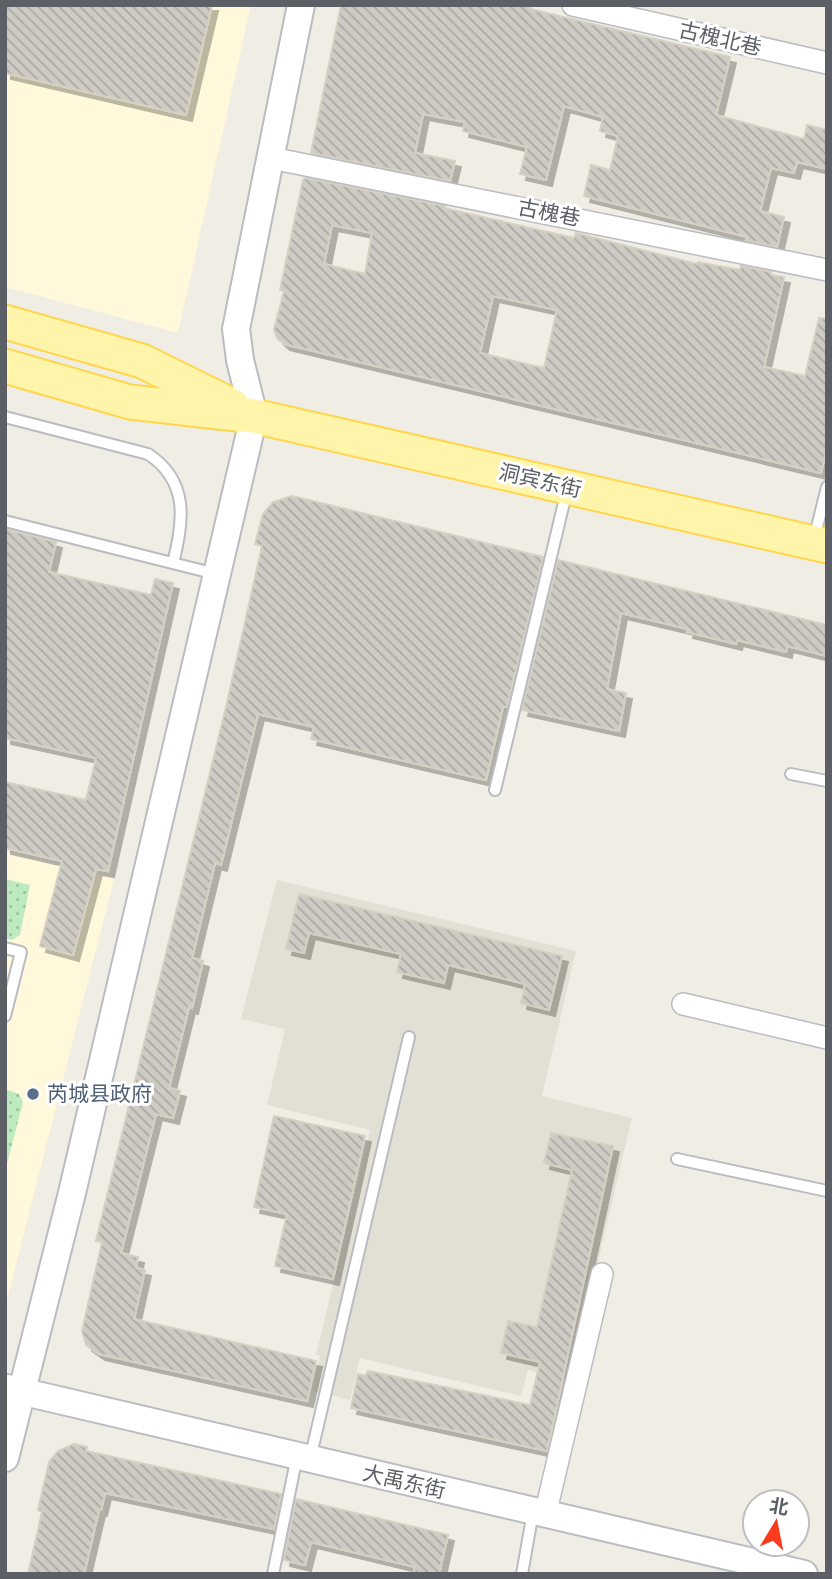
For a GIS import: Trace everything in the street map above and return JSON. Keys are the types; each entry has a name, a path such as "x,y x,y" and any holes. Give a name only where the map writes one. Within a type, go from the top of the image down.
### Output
{"main road":[{"name":"洞宾东街","path":"5,322 142,361 254,416"},
{"name":"洞宾东街","path":"5,366 130,402 254,416 820,544"}],"street":[{"path":"5,1458 14,1389 72,1193 254,416 240,360 236,329 301,5"},
{"name":"古槐北巷","path":"573,5 827,63"},
{"name":"古槐巷","path":"271,158 827,270"},
{"path":"683,1004 827,1038"},
{"path":"539,1513 603,1274"},
{"name":"大禹东街","path":"14,1389 804,1574"}],"lane":[{"path":"5,417 148,454 158,460 173,478 180,503 180,537 173,563"},
{"path":"495,790 568,487"},
{"path":"820,544 827,487"},
{"path":"5,521 217,574"},
{"path":"791,774 827,781"},
{"path":"5,948 21,952 5,1016"},
{"path":"273,1574 409,1037"},
{"path":"677,1159 827,1191"},
{"path":"522,1574 539,1513"}],"shaded area":[{"path":"5,5 251,5 178,333 5,287"},
{"name":"芮城县政府","path":"5,852 114,879 5,1308"},
{"path":"277,880 576,951 542,1096 632,1118 570,1380 528,1370 521,1396 360,1358 350,1400 312,1391 320,1356 316,1355 370,1130 267,1105 285,1029 241,1019"}],"green space":[{"path":"5,879 30,885 20,935 12,940 5,938"},
{"path":"5,1089 19,1094 23,1102 5,1172"}],"building":[{"path":"5,5 212,5 186,115 5,73"},
{"path":"341,5 531,5 530,9 730,57 716,115 804,139 807,125 827,130 827,169 797,162 794,173 771,168 760,211 784,217 777,247 584,196 591,165 610,170 618,136 600,131 603,117 564,106 546,180 520,174 527,147 463,131 465,122 423,114 415,153 455,161 450,181 311,153"},
{"path":"305,178 445,206 444,208 574,238 576,233 697,264 698,262 740,270 741,266 784,277 764,367 805,376 819,318 827,319 827,447 821,473 284,344 277,338 274,329 284,291 280,290","holes":["332,225 372,233 365,274 324,264","493,296 557,310 544,368 480,353"]},
{"path":"292,496 543,557 507,707 503,707 486,780 311,739 314,727 258,714 221,865 215,863 192,958 203,961 169,1088 180,1091 173,1118 156,1114 121,1253 138,1257 136,1268 145,1270 134,1319 316,1361 307,1401 99,1354 86,1345 82,1331 102,1242 96,1241 226,707 262,546 255,544 263,514 273,502"},
{"path":"5,529 56,542 49,572 151,595 155,579 173,583 108,871 96,869 73,955 40,946 62,861 5,848 5,782 86,800 96,758 5,738"},
{"path":"558,560 827,625 827,656 787,646 786,652 737,640 736,644 621,613 607,689 626,693 619,731 522,710"},
{"path":"299,894 562,956 549,1010 521,1003 525,984 448,965 444,983 397,972 401,954 309,933 304,953 286,949"},
{"path":"274,1116 365,1136 333,1279 275,1266 287,1214 254,1207"},
{"path":"551,1133 613,1146 547,1451 351,1408 358,1374 366,1376 368,1371 530,1405 540,1362 501,1353 508,1321 537,1327 572,1170 544,1163"},
{"path":"74,1444 87,1447 86,1451 281,1494 274,1529 105,1493 84,1574 28,1574 42,1512 38,1510 49,1462 58,1451"},
{"path":"296,1499 448,1535 439,1574 414,1574 415,1567 311,1542 305,1565 284,1560"}],"place":[{"name":"芮城县政府","path":"33,1094"}]}
